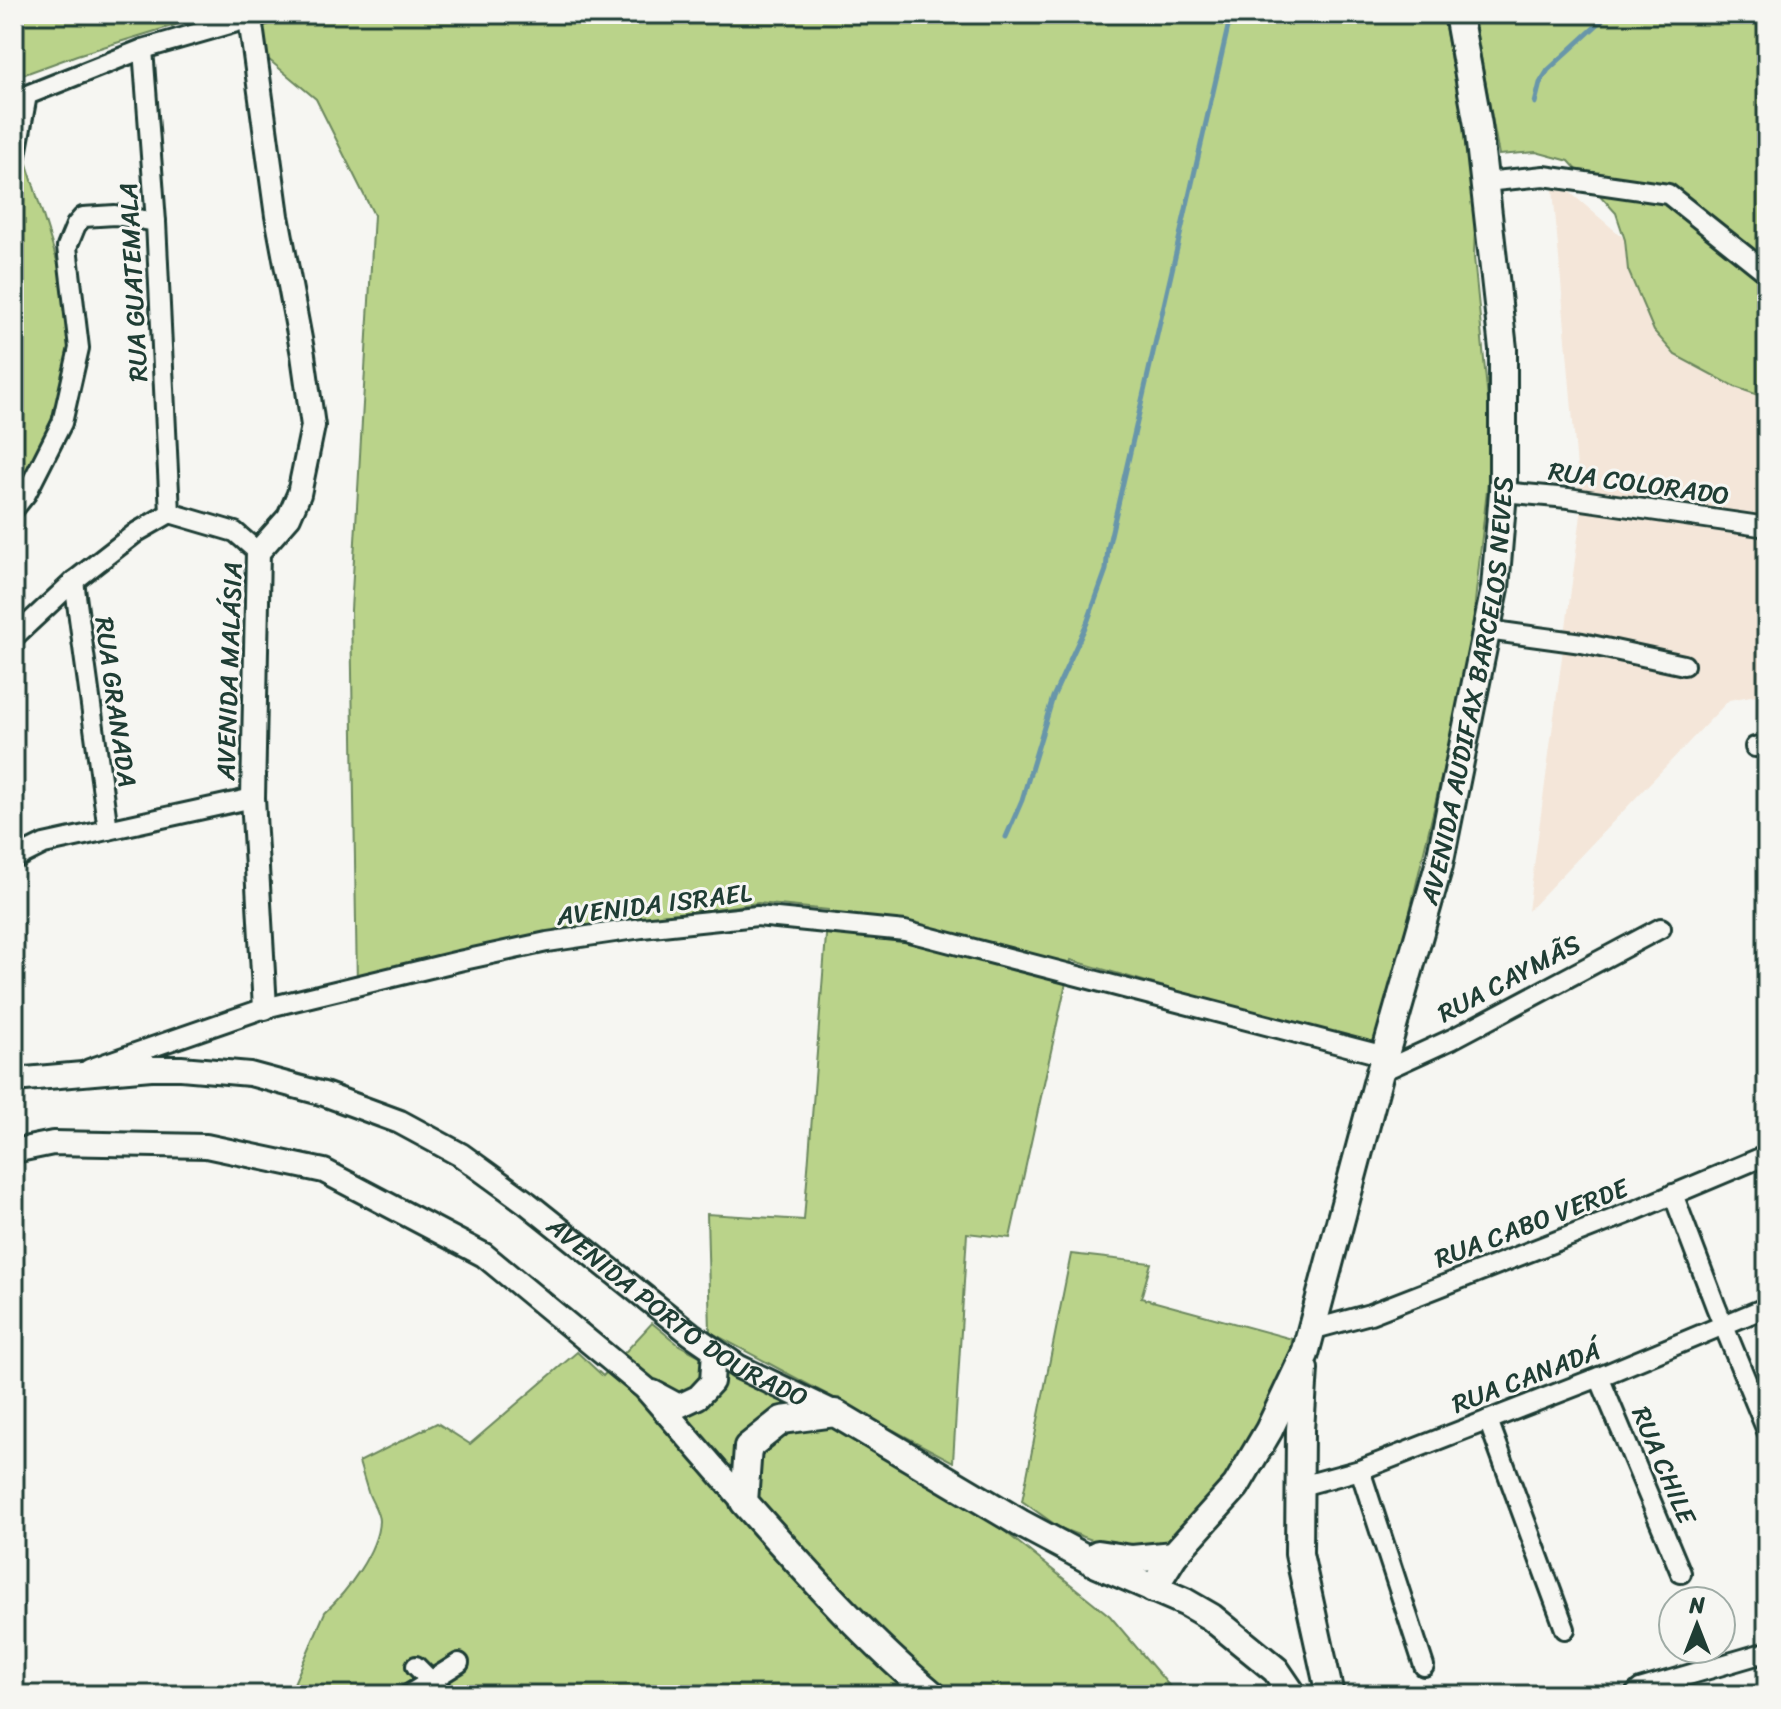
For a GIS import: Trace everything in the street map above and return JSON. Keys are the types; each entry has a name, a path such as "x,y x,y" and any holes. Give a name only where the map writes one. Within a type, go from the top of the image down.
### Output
{"main road":[{"name":"AVENIDA AUDIFAX BARCELOS NEVES","path":"1153,1589 1174,1555 1236,1486 1269,1430 1308,1342 1439,865 1487,630 1495,588 1503,492 1503,349 1478,125 1458,14"},
{"name":"AVENIDA AUDIFAX BARCELOS NEVES","path":"1308,1342 1300,1430 1299,1554 1330,1695"},
{"path":"835,1413 782,1420 748,1447 744,1502 886,1653 933,1695"},
{"name":"AVENIDA PORTO DOURADO","path":"835,1413 1020,1523 1097,1564 1185,1602 1211,1617 1276,1670 1293,1695"},
{"path":"1020,1523 1096,1554 1132,1559 1174,1555"}],"street":[{"path":"14,166 27,95 143,49 258,16"},
{"name":"AVENIDA MALÁSIA","path":"258,16 277,216 313,426 299,494 289,517 258,552 253,798 265,1008"},
{"name":"RUA GUATEMALA","path":"143,49 156,222 170,513"},
{"path":"1485,182 1544,176 1668,194 1767,273"},
{"path":"14,509 26,494 62,423 76,363 79,348 67,247 76,225 83,217 115,215 156,222"},
{"name":"RUA COLORADO","path":"1503,492 1568,498 1767,527"},
{"path":"14,637 74,581 137,532 170,513 235,532 258,552"},
{"name":"RUA GRANADA","path":"74,581 108,830"},
{"path":"1487,630 1582,643 1684,665"},
{"path":"14,859 44,844 253,798"},
{"name":"AVENIDA ISRAEL","path":"75,1074 265,1008 459,961 547,942 757,916 905,931 1382,1064"},
{"name":"RUA CAYMÃS","path":"1382,1064 1452,1039 1661,928"},
{"name":"AVENIDA PORTO DOURADO","path":"14,1080 151,1068 250,1074 324,1094 400,1122 461,1155 527,1203 691,1334 739,1367 835,1413"},
{"path":"14,1151 53,1143 206,1146 324,1171 484,1255 645,1388 744,1502"},
{"name":"RUA CABO VERDE","path":"1308,1342 1370,1314 1767,1155"},
{"path":"1673,1194 1767,1431"},
{"name":"RUA CANADÁ","path":"1301,1486 1360,1470 1599,1377 1767,1307"},
{"path":"645,1388 679,1406 698,1397 712,1382 714,1350"},
{"name":"RUA CHILE","path":"1599,1377 1681,1573"},
{"path":"1488,1420 1565,1629"},
{"path":"1360,1470 1424,1666"},
{"path":"1634,1695 1640,1689 1767,1652"},
{"path":"408,1695 459,1663"},
{"path":"416,1666 445,1695"}],"shaded area":[{"path":"1552,177 1767,360 1767,693 1729,700 1528,911 1581,515"}],"green space":[{"path":"14,14 211,14 77,55 14,78"},
{"path":"251,14 1443,14 1451,61 1478,125 1474,257 1492,442 1469,659 1388,1005 1372,1047 1071,960 1010,1238 967,1233 953,1462 710,1332 707,1214 804,1220 828,910 758,903 673,915 574,932 357,986 351,610 374,215 316,99 268,59"},
{"path":"1473,14 1767,14 1767,398 1735,387 1675,355 1654,331 1628,270 1625,240 1616,213 1569,161 1536,152 1499,155"},
{"path":"14,122 62,277 71,342 55,410 32,470 14,501"},
{"path":"1071,1254 1151,1263 1141,1298 1292,1339 1289,1367 1252,1435 1213,1498 1166,1544 1116,1549 1060,1528 1022,1501"},
{"path":"652,1323 679,1345 962,1497 1110,1616 1177,1695 289,1695 325,1612 360,1571 377,1533 379,1518 359,1462 437,1423 470,1444 577,1352 603,1376"}],"waterway":[{"path":"1006,837 1022,800 1053,697 1087,623 1106,570 1108,548 1231,14"},
{"path":"1535,103 1540,83 1548,70 1609,14"}]}
